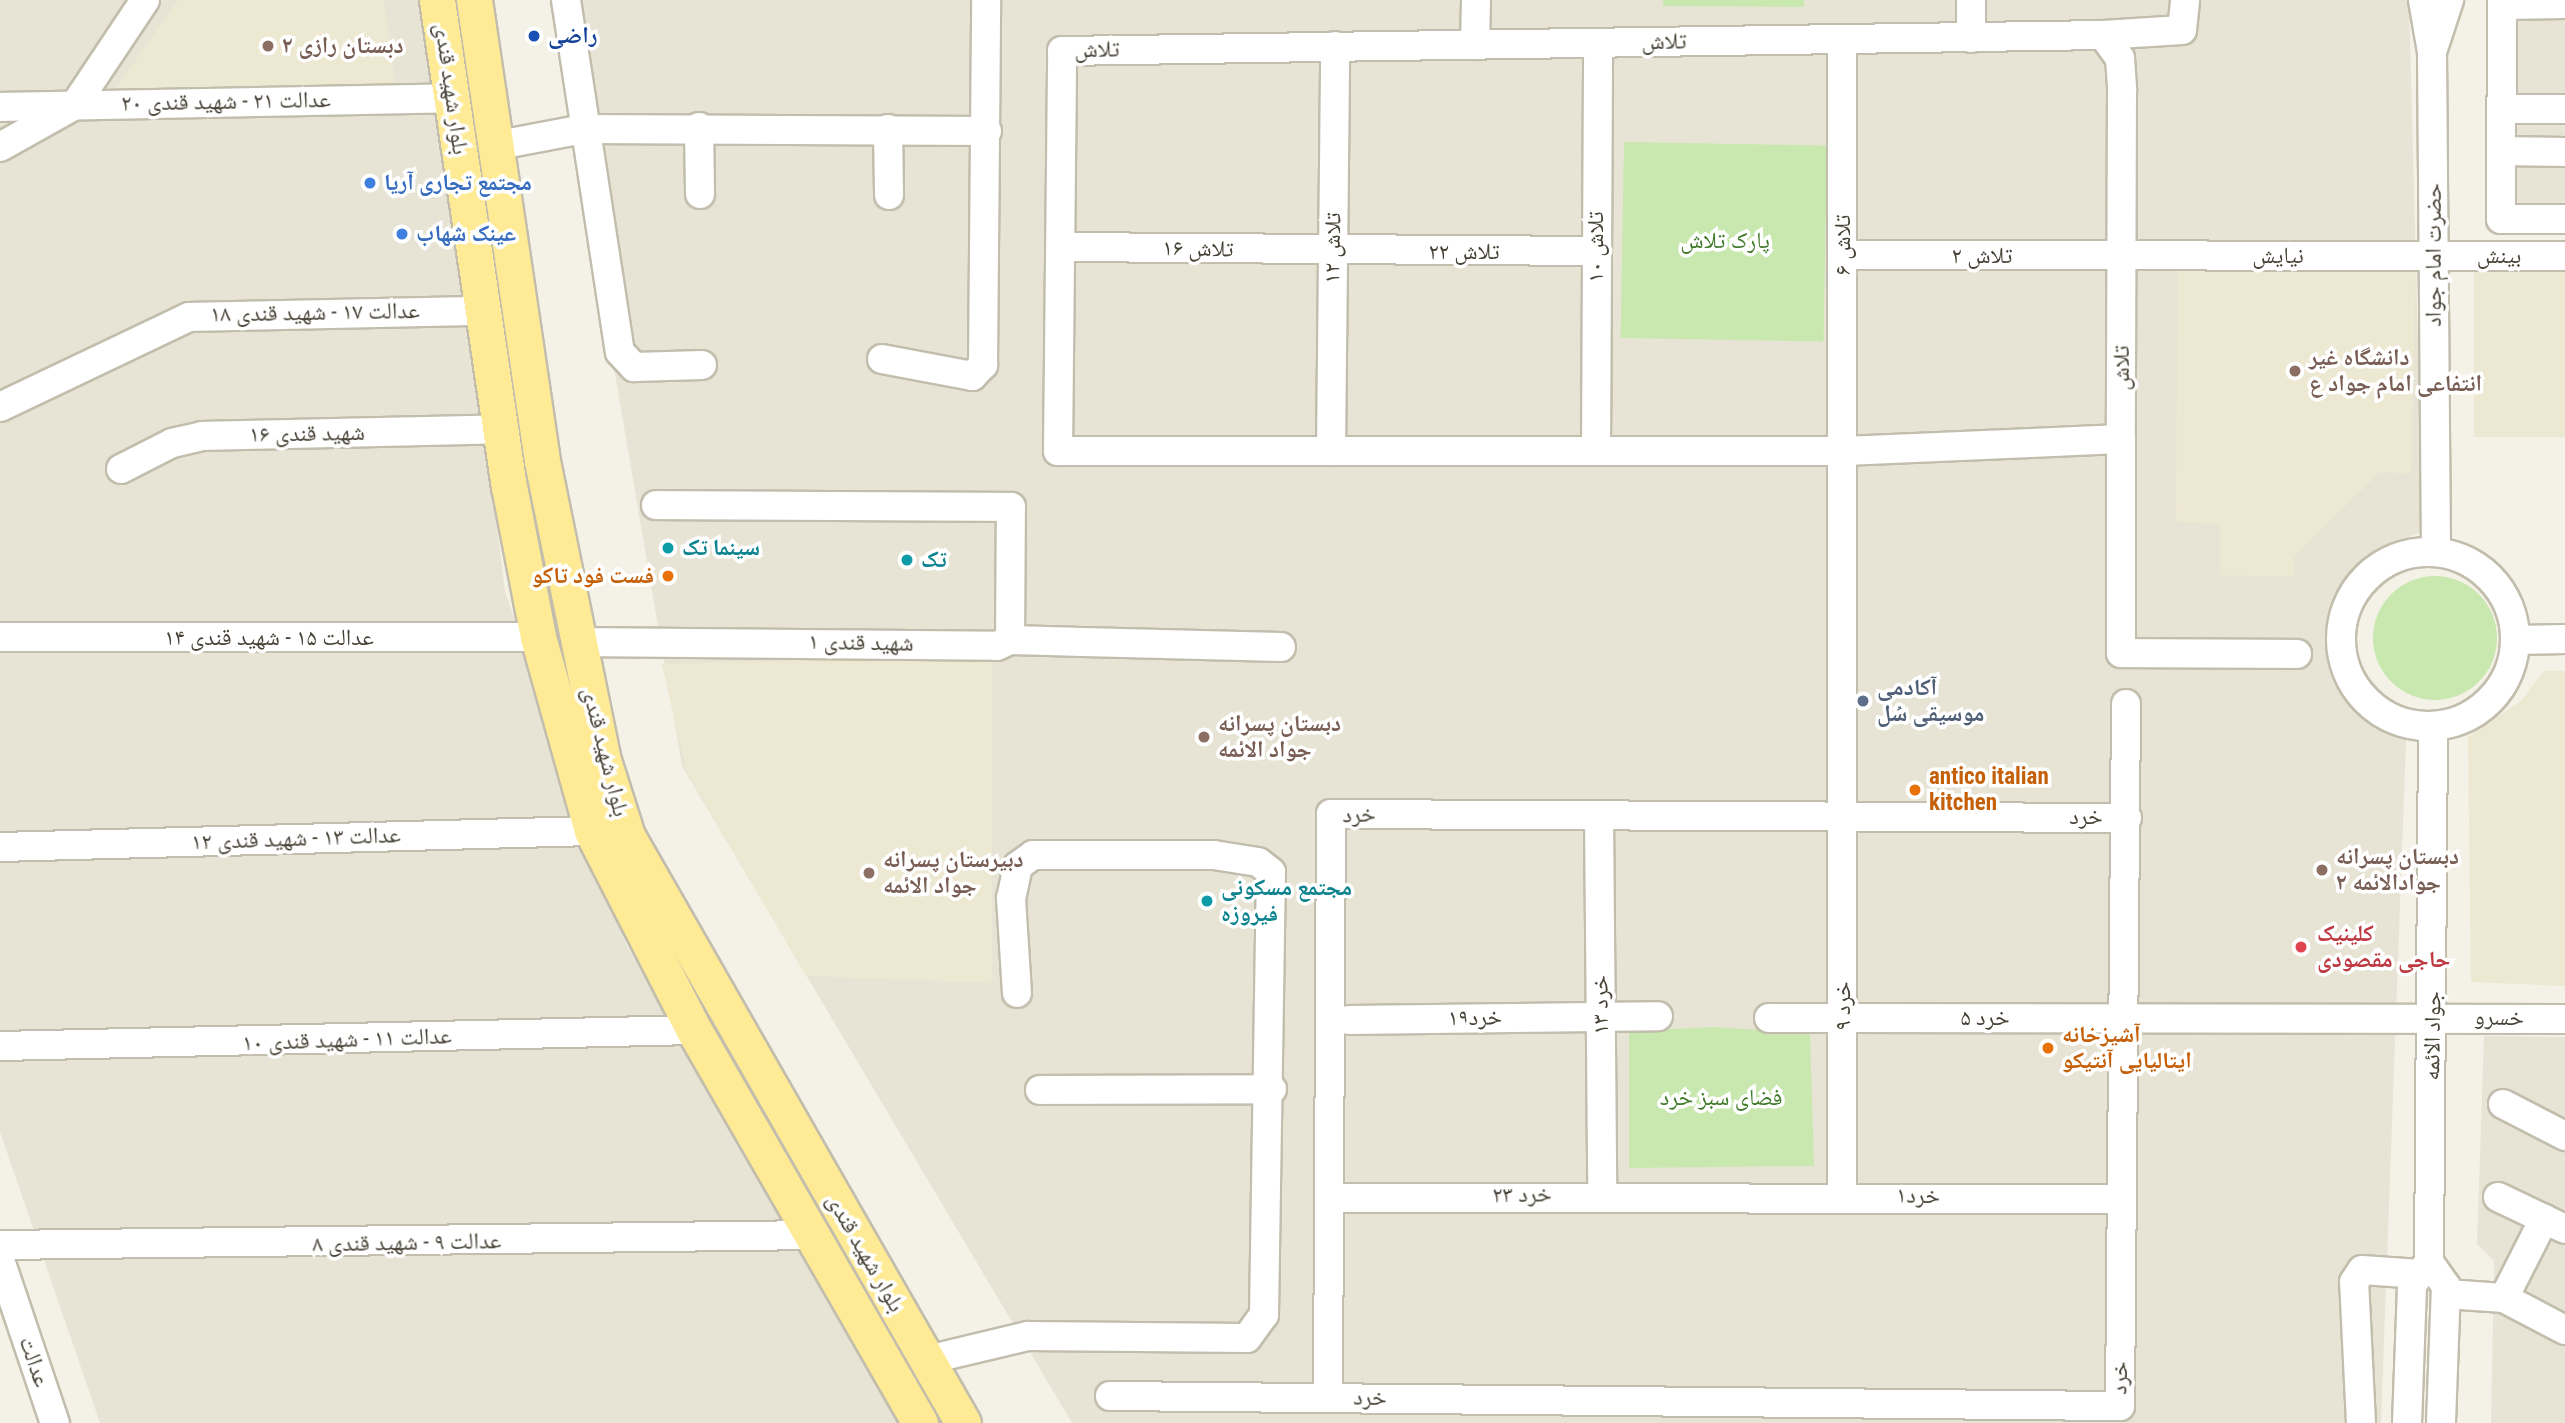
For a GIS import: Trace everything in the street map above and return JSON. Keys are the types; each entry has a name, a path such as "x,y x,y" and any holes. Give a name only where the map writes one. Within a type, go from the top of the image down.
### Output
{"main road":[{"name":"بلوار شهید قندی","path":"437,0 501,429 538,637 592,831 694,1030 771,1158 920,1423"},
{"name":"بلوار شهید قندی","path":"474,0 499,145 542,461 602,757 627,836 765,1082 963,1423"},
{"path":"734,1098 760,1098 765,1082"},
{"path":"771,1158 770,1140 794,1132"}],"street":[{"path":"0,147 75,105 145,0"},
{"path":"566,0 620,352 634,367 702,365"},
{"path":"882,359 968,376 981,371 987,131 986,0"},
{"path":"1475,45 1476,0"},
{"path":"1971,0 1971,38"},
{"path":"2103,35 2182,30 2185,0"},
{"name":"حضرت امام جواد","path":"2423,0 2432,51 2436,552"},
{"path":"2432,51 2449,0"},
{"path":"2565,4 2502,3 2501,109 2501,219 2565,219"},
{"name":"تلاش","path":"2121,439 1844,451 1058,451 1062,51 2103,35 2120,58 2122,257 2121,653 2297,654"},
{"name":"تلاش ۶","path":"1842,39 1844,451"},
{"name":"تلاش ۱۰","path":"1596,451 1598,43"},
{"name":"تلاش ۱۲","path":"1331,451 1335,46"},
{"name":"عدالت ۲۱ - شهید قندی ۲۰","path":"0,107 452,98"},
{"path":"2501,109 2565,109"},
{"path":"499,145 584,129 699,127 987,131"},
{"path":"699,127 701,194"},
{"path":"888,129 889,195"},
{"path":"2501,151 2565,152"},
{"name":"تلاش ۱۶","path":"1062,247 1333,252"},
{"name":"تلاش ۲۲","path":"1333,252 1595,251"},
{"name":"تلاش ۲","path":"1843,255 2122,257"},
{"name":"نیایش","path":"2122,257 2434,256"},
{"name":"بینش","path":"2434,256 2565,256"},
{"name":"عدالت ۱۷ - شهید قندی ۱۸","path":"0,407 189,317 483,311"},
{"name":"شهید قندی ۱۶","path":"121,469 172,443 202,436 501,429"},
{"path":"1844,451 1845,816"},
{"path":"656,505 1011,507 1010,640"},
{"path":"2436,552 2461,559 2492,581 2512,614 2516,640 2500,689 2459,721 2433,726 2407,724 2363,697 2349,676 2342,625 2350,600 2386,563 2436,552"},
{"name":"عدالت ۱۵ - شهید قندی ۱۴","path":"0,637 538,637"},
{"path":"2516,640 2565,639"},
{"name":"شهيد قندی ۱","path":"578,642 997,646 1010,640 1281,647"},
{"path":"2126,704 2127,817"},
{"name":"جواد الائمه","path":"2407,1423 2412,1285 2424,1268 2433,1017 2433,726"},
{"name":"خرد","path":"1331,814 1599,815 2127,817 2120,1406 1328,1397 1331,814"},
{"name":"خرد ۱۳","path":"1599,815 1602,1194"},
{"name":"خرد ۹","path":"1842,1195 1845,816"},
{"name":"عدالت ۱۳ - شهید قندی ۱۲","path":"0,847 592,831"},
{"path":"927,1360 1028,1336 1247,1338 1264,1315 1272,1089 1274,879 1265,864 1214,855 1055,853 1024,860 1011,898 1017,993"},
{"name":"خرد۱۹","path":"1349,1020 1658,1016"},
{"path":"2126,1018 2433,1017"},
{"name":"خسرو","path":"2433,1017 2565,1019"},
{"name":"خرد ۵","path":"1769,1018 2126,1018"},
{"name":"عدالت ۱۱ - شهید قندی ۱۰","path":"0,1046 694,1030"},
{"path":"1040,1090 1272,1089"},
{"path":"2503,1104 2565,1136"},
{"name":"خرد ۲۳","path":"1329,1198 1602,1194 1715,1196"},
{"name":"خرد۱","path":"1715,1196 2122,1199"},
{"path":"2498,1196 2554,1224 2504,1298"},
{"name":"عدالت ۹ - شهید قندی ۸","path":"0,1245 814,1235"},
{"name":"عدالت","path":"0,1260 55,1423"},
{"path":"2361,1423 2355,1278 2362,1270 2424,1268"},
{"name":"جواد الائمه","path":"2424,1268 2446,1294"},
{"path":"2441,1423 2446,1294 2504,1298 2565,1330"},
{"path":"1110,1396 1328,1397"}],"shaded area":[{"path":"0,0 433,0 505,591 626,944 904,1423 100,1423 0,1132"},
{"name":"دبستان رازی ۲","path":"178,0 384,0 396,93 114,91"},
{"path":"551,0 2409,0 2423,531 2390,545 2367,565 2352,592 2346,622 2350,652 2364,679 2407,716 2381,1423 1072,1423 682,766"},
{"path":"2487,0 2565,0 2565,208 2487,208"},
{"name":"دانشگاه غیر انتفاعی امام جواد ع","path":"2178,256 2406,260 2416,270 2411,474 2380,472 2294,557 2293,577 2220,575 2220,525 2176,521"},
{"path":"2474,269 2565,269 2565,437 2474,437"},
{"name":"دبیرستان پسرانه جواد الائمه","path":"992,657 992,983 806,976 686,770 662,664"},
{"path":"2544,671 2565,671 2565,986 2471,982 2468,737 2521,701"},
{"path":"2484,1036 2565,1037 2565,1423 2491,1423 2494,1261 2477,1244"}],"green space":[{"path":"1663,0 1804,0 1804,7 1663,6"},
{"name":"پارک تلاش","path":"1624,142 1827,146 1824,342 1621,338"},
{"path":"2435,576 2459,581 2479,594 2492,614 2497,638 2492,662 2479,682 2459,695 2435,700 2411,695 2391,682 2378,662 2373,638 2378,614 2391,594 2411,581"},
{"name":"فضای سبز خرد","path":"1714,1027 1810,1033 1814,1166 1629,1168 1629,1031"}],"place":[{"name":"راضی","path":"534,36"},
{"name":"دبستان رازی ۲","path":"268,46"},
{"name":"مجتمع تجاری آریا","path":"370,183"},
{"name":"عینک شهاب","path":"402,234"},
{"name":"دانشگاه غیر انتفاعی امام جواد ع","path":"2295,371"},
{"name":"سینما تک","path":"668,548"},
{"name":"تک","path":"907,560"},
{"name":"فست فود تاکو","path":"668,576"},
{"name":"آکادمی موسیقی سُل","path":"1863,701"},
{"name":"دبستان پسرانه جواد الائمه","path":"1204,737"},
{"name":"antico italian kitchen","path":"1915,790"},
{"name":"دبستان پسرانه جوادالائمه ۲","path":"2322,870"},
{"name":"دبیرستان پسرانه جواد الائمه","path":"869,873"},
{"name":"مجتمع مسکونی فیروزه","path":"1207,901"},
{"name":"کلینیک حاجی مقصودی","path":"2301,947"},
{"name":"آشپزخانه ایتالیایی آنتیکو","path":"2048,1048"}]}
